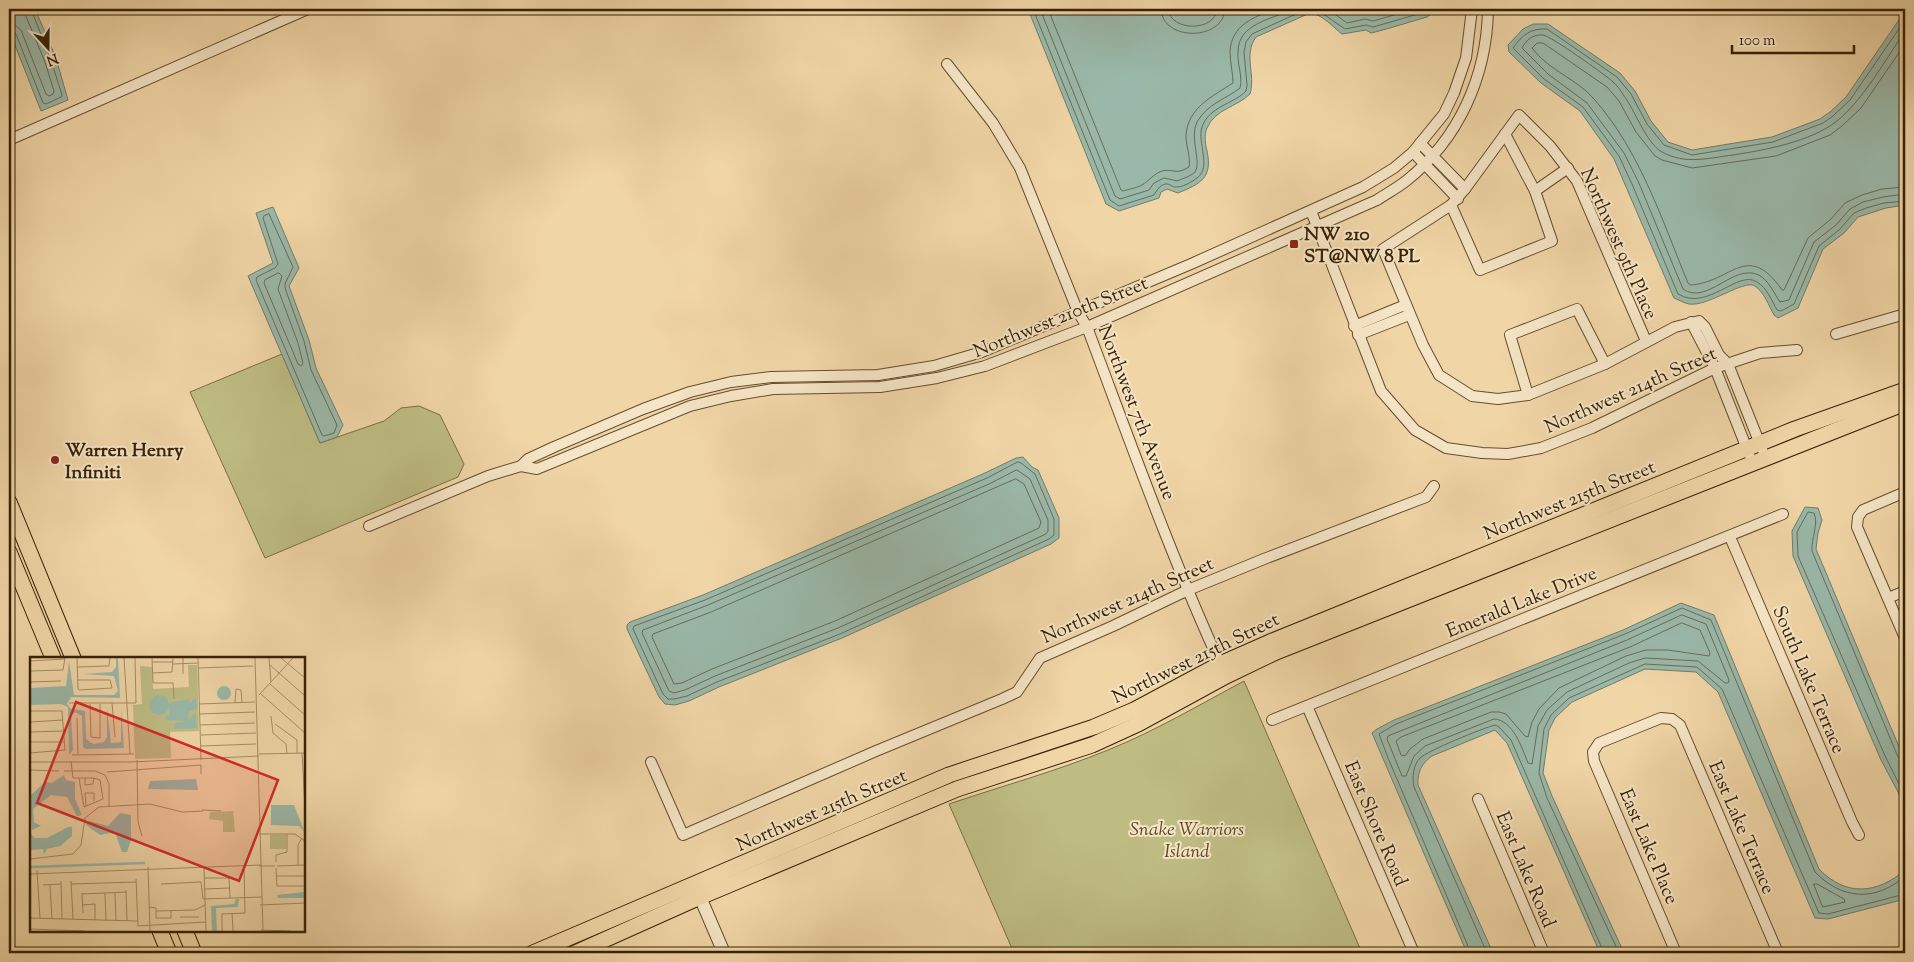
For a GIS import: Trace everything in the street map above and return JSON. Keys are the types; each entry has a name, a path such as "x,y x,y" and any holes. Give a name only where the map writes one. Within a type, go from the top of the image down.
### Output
{"main road":[{"name":"Northwest 215th Street","path":"533,953 698,891 957,789 1092,745 1138,724 1270,642 1754,446 1905,390"},
{"name":"Northwest 215th Street","path":"1223,670 1285,649 1905,403"},
{"path":"9,502 73,657"},
{"path":"9,552 53,657"},
{"name":"Northwest 215th Street","path":"576,953 698,891"},
{"path":"160,932 168,953"},
{"path":"185,932 194,953"}],"street":[{"path":"9,140 308,9"},
{"name":"Northwest 210th Street","path":"521,466 528,459 554,447 643,409 690,392 731,382 771,377 878,375 934,366 982,352 1363,187 1394,168 1413,152 1444,114 1460,78 1466,58 1472,9"},
{"name":"Northwest 210th Street","path":"369,526 488,476 521,466 537,469 690,406 731,396 773,389 880,387 937,378 985,366 1087,327 1377,200 1406,181 1425,164 1456,126 1474,90 1479,74 1486,36 1488,9"},
{"name":"Northwest 7th Avenue","path":"947,64 993,123 1020,168 1078,312 1087,327 1188,590 1223,670"},
{"name":"Northwest 9th Place","path":"1505,134 1519,114 1550,146 1577,181 1646,341"},
{"path":"1413,152 1425,164 1454,202 1480,270 1552,241 1535,191 1505,134 1454,202 1382,249 1407,310 1439,375 1472,396 1498,399 1528,394 1605,364 1675,327 1699,321 1702,323 1719,354 1728,364 1759,461"},
{"path":"1420,143 1465,189"},
{"path":"1535,191 1568,168"},
{"path":"1311,211 1356,330 1407,310"},
{"path":"1528,394 1510,335 1577,309 1605,364"},
{"path":"1836,334 1905,314"},
{"path":"1691,322 1754,446"},
{"name":"Northwest 214th Street","path":"1356,330 1381,391 1415,430 1446,448 1482,453 1508,454 1541,448 1592,428 1715,368 1760,353 1797,350"},
{"name":"Northwest 214th Street","path":"651,762 683,835 1017,692 1040,658 1188,590 1264,558 1426,497 1434,486"},
{"path":"1905,492 1863,510 1858,517 1857,527 1905,638"},
{"name":"Emerald Lake Drive","path":"1272,720 1730,537 1783,514"},
{"name":"South Lake Terrace","path":"1730,537 1859,835"},
{"path":"1888,598 1905,591"},
{"name":"East Shore Road","path":"1307,706 1414,953"},
{"name":"East Lake Terrace","path":"1593,752 1599,742 1660,718 1672,718 1680,726 1778,953"},
{"name":"East Lake Place","path":"1593,752 1594,761 1676,953"},
{"name":"East Lake Road","path":"1478,799 1544,953"},
{"path":"698,891 724,953"},
{"path":"1899,953 1905,952"}],"green space":[{"path":"282,354 320,443 384,421 401,408 419,406 440,415 464,464 458,477 265,558 190,392"},
{"name":"Snake Warriors Island","path":"1244,681 1362,953 1014,953 949,804 1049,772 1125,743"}],"water":[{"path":"9,9 35,9 56,58 68,100 41,111 9,30"},
{"path":"1028,9 1178,9 1185,14 1198,14 1210,9 1439,9 1427,17 1383,30 1371,33 1366,30 1342,34 1323,18 1310,13 1256,37 1250,51 1252,80 1250,94 1215,116 1207,128 1205,139 1208,168 1203,179 1178,193 1167,189 1161,192 1159,198 1119,211 1106,204"},
{"path":"1905,11 1905,205 1886,208 1858,217 1844,233 1823,249 1798,308 1778,318 1774,315 1761,292 1755,286 1750,285 1697,304 1687,304 1674,298 1614,159 1580,111 1541,83 1509,52 1508,45 1523,29 1533,24 1548,24 1620,73 1635,91 1651,121 1668,142 1692,150 1772,137 1820,119 1846,97"},
{"path":"273,207 299,268 289,286 309,340 316,368 343,425 337,437 320,443 248,276 273,263 256,213"},
{"path":"1023,457 1032,467 1038,470 1059,518 1059,538 1051,544 842,638 719,687 689,701 675,705 665,704 659,697 627,629 627,625 630,622 703,595 1016,458"},
{"path":"1805,507 1818,508 1822,520 1816,549 1905,761 1905,811 1793,556 1792,531"},
{"path":"1681,603 1714,615 1819,869 1829,878 1840,884 1862,889 1884,884 1905,870 1905,899 1828,919 1815,918 1718,692 1696,672 1645,669 1572,702 1555,718 1549,730 1543,773 1624,953 1600,953 1507,743 1495,730 1432,756 1423,765 1418,776 1418,785 1493,953 1467,953 1372,733 1394,720 1623,630"}],"place":[{"name":"NW 210 ST@NW 8 PL","path":"1294,244"},
{"name":"Warren Henry Infiniti","path":"55,460"}]}
